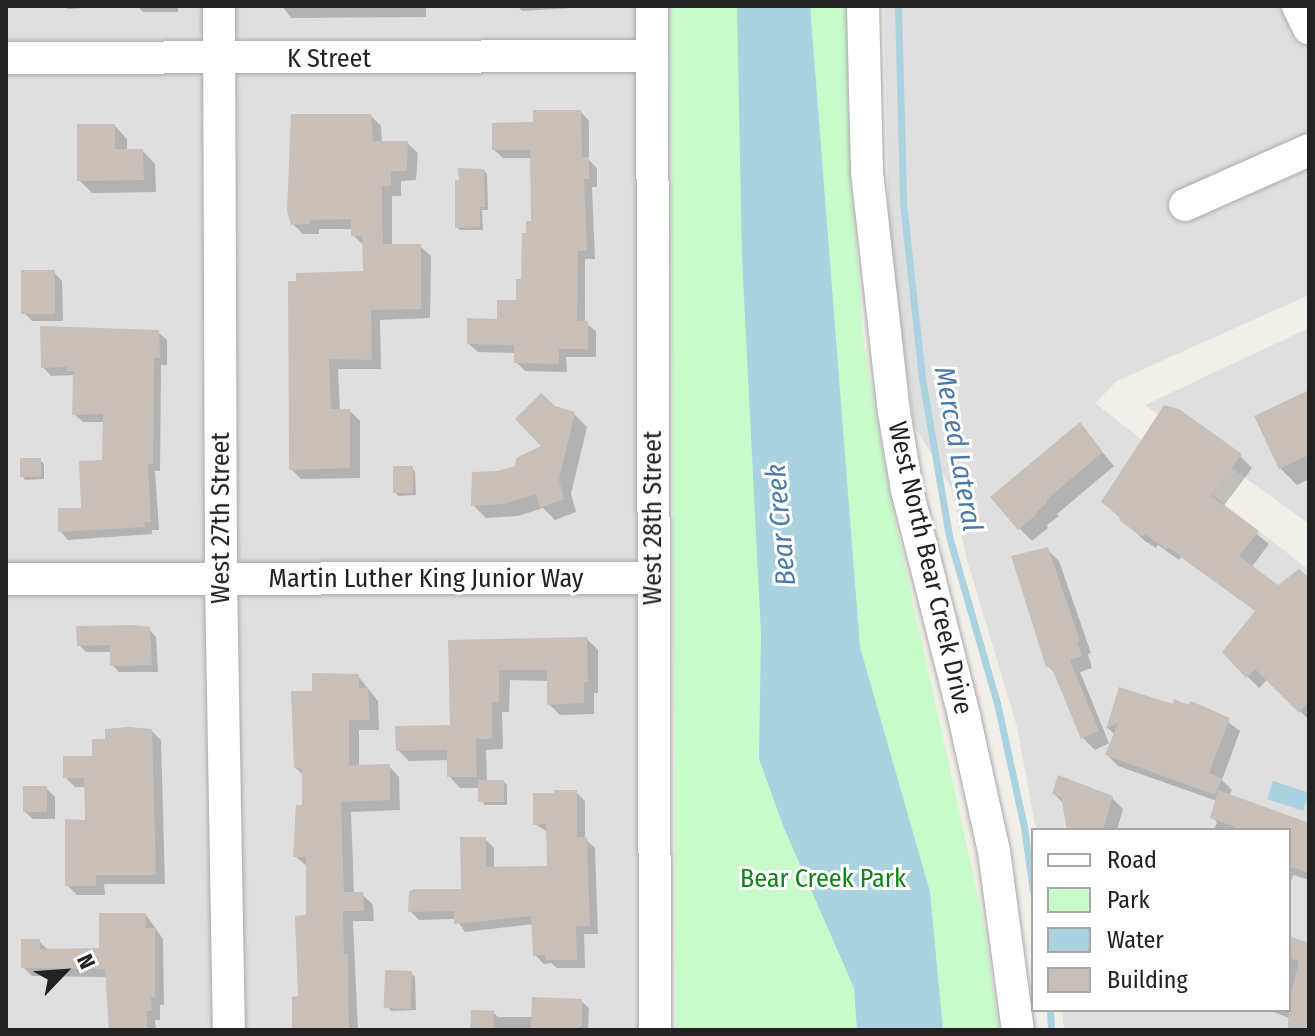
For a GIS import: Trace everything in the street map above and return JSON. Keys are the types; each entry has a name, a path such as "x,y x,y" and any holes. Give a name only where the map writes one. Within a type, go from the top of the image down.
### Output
{"street":[{"name":"West 27th Street","path":"219,6 221,579 229,1030"},
{"name":"West 28th Street","path":"652,6 655,1030"},
{"name":"West North Bear Creek Drive","path":"863,6 867,172 894,412 907,490 964,716 994,851 1018,1030"},
{"path":"1298,6 1309,29"},
{"name":"K Street","path":"6,58 652,56"},
{"path":"1185,205 1309,150"},
{"name":"Martin Luther King Junior Way","path":"6,579 654,578"}],"shaded area":[{"path":"6,6 670,6 670,1030 6,1030"},
{"path":"884,6 1309,6 1309,295 1117,381 1095,403 1309,570 1309,1030 1064,1030 1062,1012 1291,1012 1291,828 1036,828 1017,727 967,560 951,487 914,425 889,232"},
{"path":"1309,328 1309,524 1145,405"}],"green space":[{"name":"Bear Creek Park","path":"670,6 847,6 850,165 864,346 896,525 983,919 999,1030 676,1030"}],"water":[{"name":"Bear Creek","path":"737,6 810,6 860,647 930,892 943,1030 857,1030 854,988 784,828 759,759 761,633 742,258"},
{"path":"1273,781 1309,793 1303,811 1267,799"}],"building":[{"path":"533,110 581,110 582,157 589,157 589,179 584,179 587,251 578,251 577,321 588,321 588,349 559,349 559,364 514,363 514,345 467,344 467,318 497,319 497,300 516,300 516,279 521,279 522,233 526,233 526,221 531,221 530,150 492,150 492,123 533,122"},
{"path":"291,114 371,114 373,141 408,141 407,171 391,171 391,186 382,186 383,244 421,244 421,309 371,310 372,360 329,359 331,409 350,409 350,468 289,470 288,281 296,281 296,273 363,271 362,236 351,236 351,219 310,220 310,224 291,225 287,211"},
{"path":"77,124 115,124 115,149 143,149 144,180 77,181"},
{"path":"458,168 484,169 485,207 480,207 480,227 455,228"},
{"path":"21,270 55,270 55,314 21,314"},
{"path":"40,326 159,330 160,358 154,358 153,464 148,464 151,522 144,522 145,527 58,532 58,508 81,508 79,461 102,460 103,414 72,415 73,371 67,371 67,367 41,368"},
{"path":"1309,390 1309,455 1279,469 1254,416"},
{"path":"541,393 555,406 575,412 559,480 564,499 540,508 536,494 504,504 471,506 472,472 498,471 515,466 516,458 541,446 515,419"},
{"path":"1164,405 1179,409 1242,454 1211,496 1259,531 1239,556 1278,585 1299,569 1309,578 1309,701 1299,713 1255,669 1246,678 1222,652 1255,611 1168,547 1167,550 1145,534 1143,537 1131,529 1101,502"},
{"path":"1080,422 1103,452 1046,500 1048,502 1037,514 1018,530 990,497"},
{"path":"20,458 41,458 41,477 20,477"},
{"path":"393,466 413,466 413,493 393,493"},
{"path":"1048,547 1080,641 1077,642 1082,656 1070,660 1099,731 1081,739 1051,666 1046,667 1011,556"},
{"path":"76,626 150,627 152,665 110,666 110,645 77,646"},
{"path":"587,637 588,682 584,682 584,703 547,705 547,670 499,670 499,702 492,702 492,739 476,739 477,777 447,777 447,750 396,751 395,726 450,725 448,640"},
{"path":"312,673 359,674 359,688 368,688 370,720 349,720 349,765 390,764 390,800 341,802 344,892 363,892 364,911 343,911 344,954 348,954 349,1030 292,1030 292,997 298,996 295,916 306,915 306,857 293,857 296,805 302,805 302,768 294,768 291,691 312,691"},
{"path":"1119,687 1173,704 1174,699 1188,705 1191,701 1230,718 1209,773 1222,778 1215,795 1105,755 1118,723 1106,729"},
{"path":"105,729 152,729 156,875 96,875 96,886 65,886 65,819 85,820 84,778 63,778 63,756 92,756 92,739 105,739"},
{"path":"1058,775 1113,796 1104,828 1067,828 1061,797 1052,794"},
{"path":"478,780 504,780 504,802 478,802"},
{"path":"23,786 47,786 47,812 23,812"},
{"path":"554,790 577,790 577,837 587,837 590,926 576,926 577,960 546,960 545,955 533,956 531,916 454,924 454,911 408,912 409,891 461,889 460,837 486,837 486,867 547,866 546,824 533,825 533,793 554,793"},
{"path":"1218,790 1309,823 1309,873 1291,867 1291,828 1235,828 1210,818"},
{"path":"99,913 146,913 146,928 155,928 155,997 151,997 152,1011 147,1011 147,1028 109,1030 105,969 21,968 21,939 40,939 40,949 99,948"},
{"path":"1291,937 1309,943 1309,1030 1288,1030 1291,993 1299,961 1291,958"},
{"path":"385,970 412,971 411,1009 384,1008"},
{"path":"532,997 582,999 582,1026 574,1030 531,1030"},
{"path":"471,1010 494,1011 493,1030 470,1030"}],"waterway":[{"name":"Merced Lateral","path":"898,6 903,203 922,378 949,536 997,703 1024,827 1031,877"},
{"name":"Merced Lateral","path":"1050,1012 1051,1030"}]}
